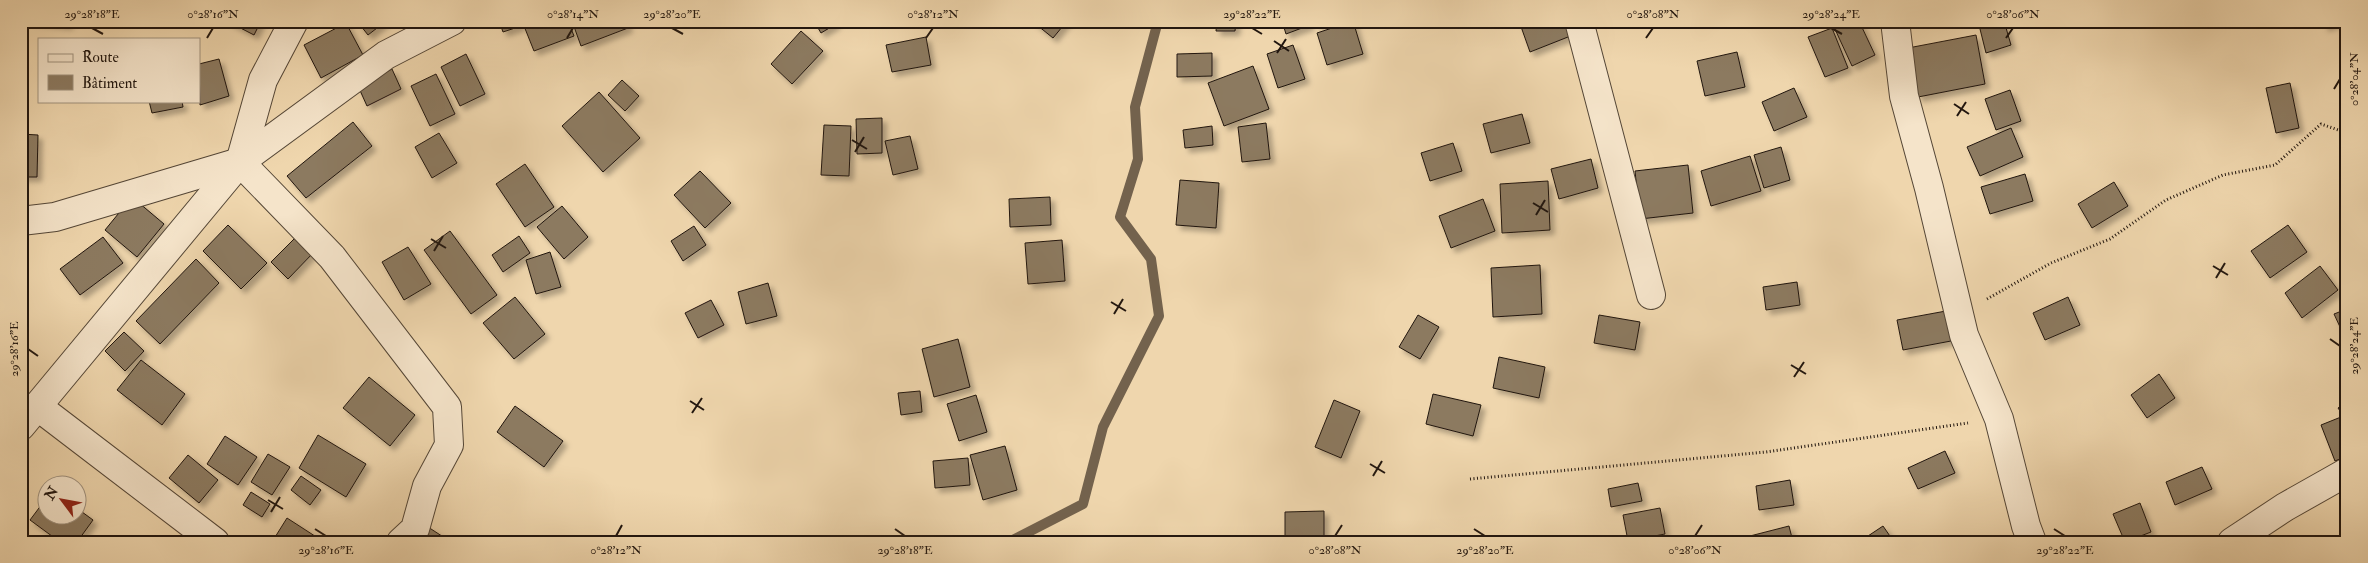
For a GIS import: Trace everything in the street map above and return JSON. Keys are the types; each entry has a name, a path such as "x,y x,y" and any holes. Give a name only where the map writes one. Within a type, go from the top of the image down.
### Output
{"street":[{"path":"240,162 263,80 294,21"},
{"path":"215,542 29,416 240,162 386,55 452,21"},
{"path":"1579,21 1652,295"},
{"path":"1895,21 1904,96 1959,316 1964,335 1999,419 2026,526 2032,542"},
{"path":"21,221 55,217 240,162"},
{"path":"240,162 332,257 447,407 449,445 427,486 415,529 401,542"},
{"path":"2232,542 2285,507 2347,472"}],"path":[{"path":"1959,316 2051,263 2110,239 2166,200 2223,175 2275,165 2321,124 2347,132"},
{"path":"1470,479 1766,452 1999,419"}],"building":[{"path":"32,21 69,21 68,25"},
{"path":"227,21 261,21 254,35"},
{"path":"357,21 386,21 368,35"},
{"path":"499,21 519,21 521,26 503,32"},
{"path":"522,21 568,21 574,36 534,51"},
{"path":"572,21 626,21 628,28 581,46"},
{"path":"814,21 835,21 836,24 821,33"},
{"path":"1032,21 1067,21 1053,38"},
{"path":"1217,21 1236,21 1235,31 1216,31"},
{"path":"1282,21 1309,21 1310,25 1286,34"},
{"path":"1315,21 1334,21 1317,26"},
{"path":"1353,21 1363,54 1327,65 1317,33"},
{"path":"1519,21 1568,21 1573,35 1530,52"},
{"path":"1845,21 1859,21 1875,55 1852,66 1834,27"},
{"path":"1992,21 2004,21 2011,45 1986,53 1979,25"},
{"path":"2323,21 2341,21 2324,27"},
{"path":"346,23 363,55 321,78 304,45"},
{"path":"1832,28 1848,68 1825,77 1808,37"},
{"path":"801,31 823,51 792,84 771,64"},
{"path":"1976,35 1985,84 1918,97 1908,48"},
{"path":"926,37 931,65 892,72 886,45"},
{"path":"1293,45 1305,79 1278,88 1267,54"},
{"path":"1737,52 1745,87 1705,96 1697,61"},
{"path":"1212,53 1212,76 1177,77 1177,54"},
{"path":"466,54 485,94 460,106 441,67"},
{"path":"219,59 229,96 200,105 200,64"},
{"path":"1253,66 1269,109 1224,126 1208,83"},
{"path":"392,69 401,89 367,106 358,86"},
{"path":"436,74 455,114 430,126 411,86"},
{"path":"622,80 639,96 625,111 608,95"},
{"path":"2290,83 2299,128 2276,133 2266,88"},
{"path":"1794,88 1807,117 1774,131 1762,102"},
{"path":"2010,90 2021,121 1996,130 1985,99"},
{"path":"599,92 640,138 603,172 562,126"},
{"path":"149,102 182,102 183,107 152,113"},
{"path":"1522,114 1530,143 1491,153 1483,124"},
{"path":"882,118 882,153 857,154 856,119"},
{"path":"353,122 372,146 306,198 287,176"},
{"path":"1266,123 1270,159 1242,162 1238,127"},
{"path":"824,125 851,126 849,176 821,175"},
{"path":"1212,126 1213,145 1185,148 1183,130"},
{"path":"2011,128 2023,157 1980,176 1967,147"},
{"path":"439,133 457,163 432,178 415,147"},
{"path":"21,134 38,135 37,177 21,177"},
{"path":"910,136 918,169 893,175 885,141"},
{"path":"1453,143 1462,171 1430,181 1421,153"},
{"path":"1781,147 1790,180 1764,188 1754,155"},
{"path":"1750,156 1761,191 1711,206 1701,171"},
{"path":"1591,159 1598,188 1559,199 1551,169"},
{"path":"525,164 554,207 525,227 496,184"},
{"path":"1688,165 1693,213 1640,219 1635,171"},
{"path":"700,171 731,203 705,228 674,195"},
{"path":"2025,174 2033,201 1990,214 1981,187"},
{"path":"1180,180 1219,183 1216,228 1176,225"},
{"path":"1548,181 1550,230 1502,233 1500,184"},
{"path":"2114,182 2128,206 2092,228 2078,204"},
{"path":"132,197 164,224 137,257 105,230"},
{"path":"1050,197 1051,225 1010,227 1009,199"},
{"path":"1483,199 1495,231 1451,248 1439,216"},
{"path":"562,206 588,237 564,259 537,227"},
{"path":"228,225 267,263 241,289 203,251"},
{"path":"2288,225 2307,252 2270,278 2251,251"},
{"path":"694,226 706,245 683,261 671,241"},
{"path":"450,231 497,295 471,314 424,250"},
{"path":"298,235 314,252 288,279 271,262"},
{"path":"519,236 530,253 503,272 492,255"},
{"path":"103,237 123,263 80,295 60,269"},
{"path":"1062,240 1065,281 1028,284 1025,243"},
{"path":"408,247 431,284 404,300 382,262"},
{"path":"550,252 561,287 536,294 526,260"},
{"path":"196,259 219,283 160,344 136,321"},
{"path":"1540,265 1542,314 1493,317 1491,268"},
{"path":"2320,266 2338,290 2302,318 2285,293"},
{"path":"1797,282 1800,305 1766,310 1763,287"},
{"path":"768,283 777,316 746,324 738,292"},
{"path":"515,297 545,334 514,359 483,323"},
{"path":"2068,297 2080,325 2045,340 2033,313"},
{"path":"711,300 724,325 698,338 685,313"},
{"path":"2347,309 2347,342 2334,314"},
{"path":"1946,311 1951,341 1903,350 1897,320"},
{"path":"1418,315 1439,327 1420,359 1399,347"},
{"path":"1599,315 1640,322 1635,350 1594,343"},
{"path":"124,332 144,351 125,371 105,351"},
{"path":"958,339 970,387 934,397 922,349"},
{"path":"1499,357 1545,367 1539,398 1493,388"},
{"path":"141,360 185,394 162,425 117,390"},
{"path":"2159,374 2175,398 2147,418 2131,395"},
{"path":"369,377 415,415 390,446 343,408"},
{"path":"920,391 922,412 901,415 898,393"},
{"path":"1433,394 1481,405 1473,436 1426,424"},
{"path":"976,395 987,432 959,441 947,404"},
{"path":"1334,400 1360,411 1341,458 1315,447"},
{"path":"2347,402 2347,421 2338,408"},
{"path":"515,406 563,441 544,467 497,432"},
{"path":"2341,417 2347,432 2347,456 2335,461 2321,425"},
{"path":"318,435 366,464 346,497 299,468"},
{"path":"225,436 257,457 238,485 207,464"},
{"path":"1005,446 1017,490 983,500 970,455"},
{"path":"1945,451 1955,473 1918,489 1908,468"},
{"path":"268,454 290,467 272,495 251,482"},
{"path":"188,455 218,480 199,503 169,478"},
{"path":"968,458 970,485 935,488 933,461"},
{"path":"2202,467 2212,489 2175,505 2166,482"},
{"path":"301,476 321,490 310,505 291,490"},
{"path":"1790,480 1794,505 1759,510 1756,486"},
{"path":"1638,483 1642,501 1611,507 1608,489"},
{"path":"251,492 270,504 262,517 243,505"},
{"path":"2140,503 2151,532 2125,542 2113,514"},
{"path":"1660,508 1665,534 1628,541 1623,515"},
{"path":"38,509 38,526 30,520"},
{"path":"1324,511 1324,542 1285,542 1285,512"},
{"path":"88,516 93,520 77,542 60,542 38,526 88,526"},
{"path":"287,518 321,540 320,542 272,542"},
{"path":"1789,526 1793,542 1752,542 1750,536"},
{"path":"1883,526 1894,542 1859,542"},
{"path":"428,527 451,542 419,542"}],"waterway":[{"path":"1009,542 1083,504 1103,427 1159,316 1151,259 1120,217 1138,159 1135,107 1158,21"}]}
